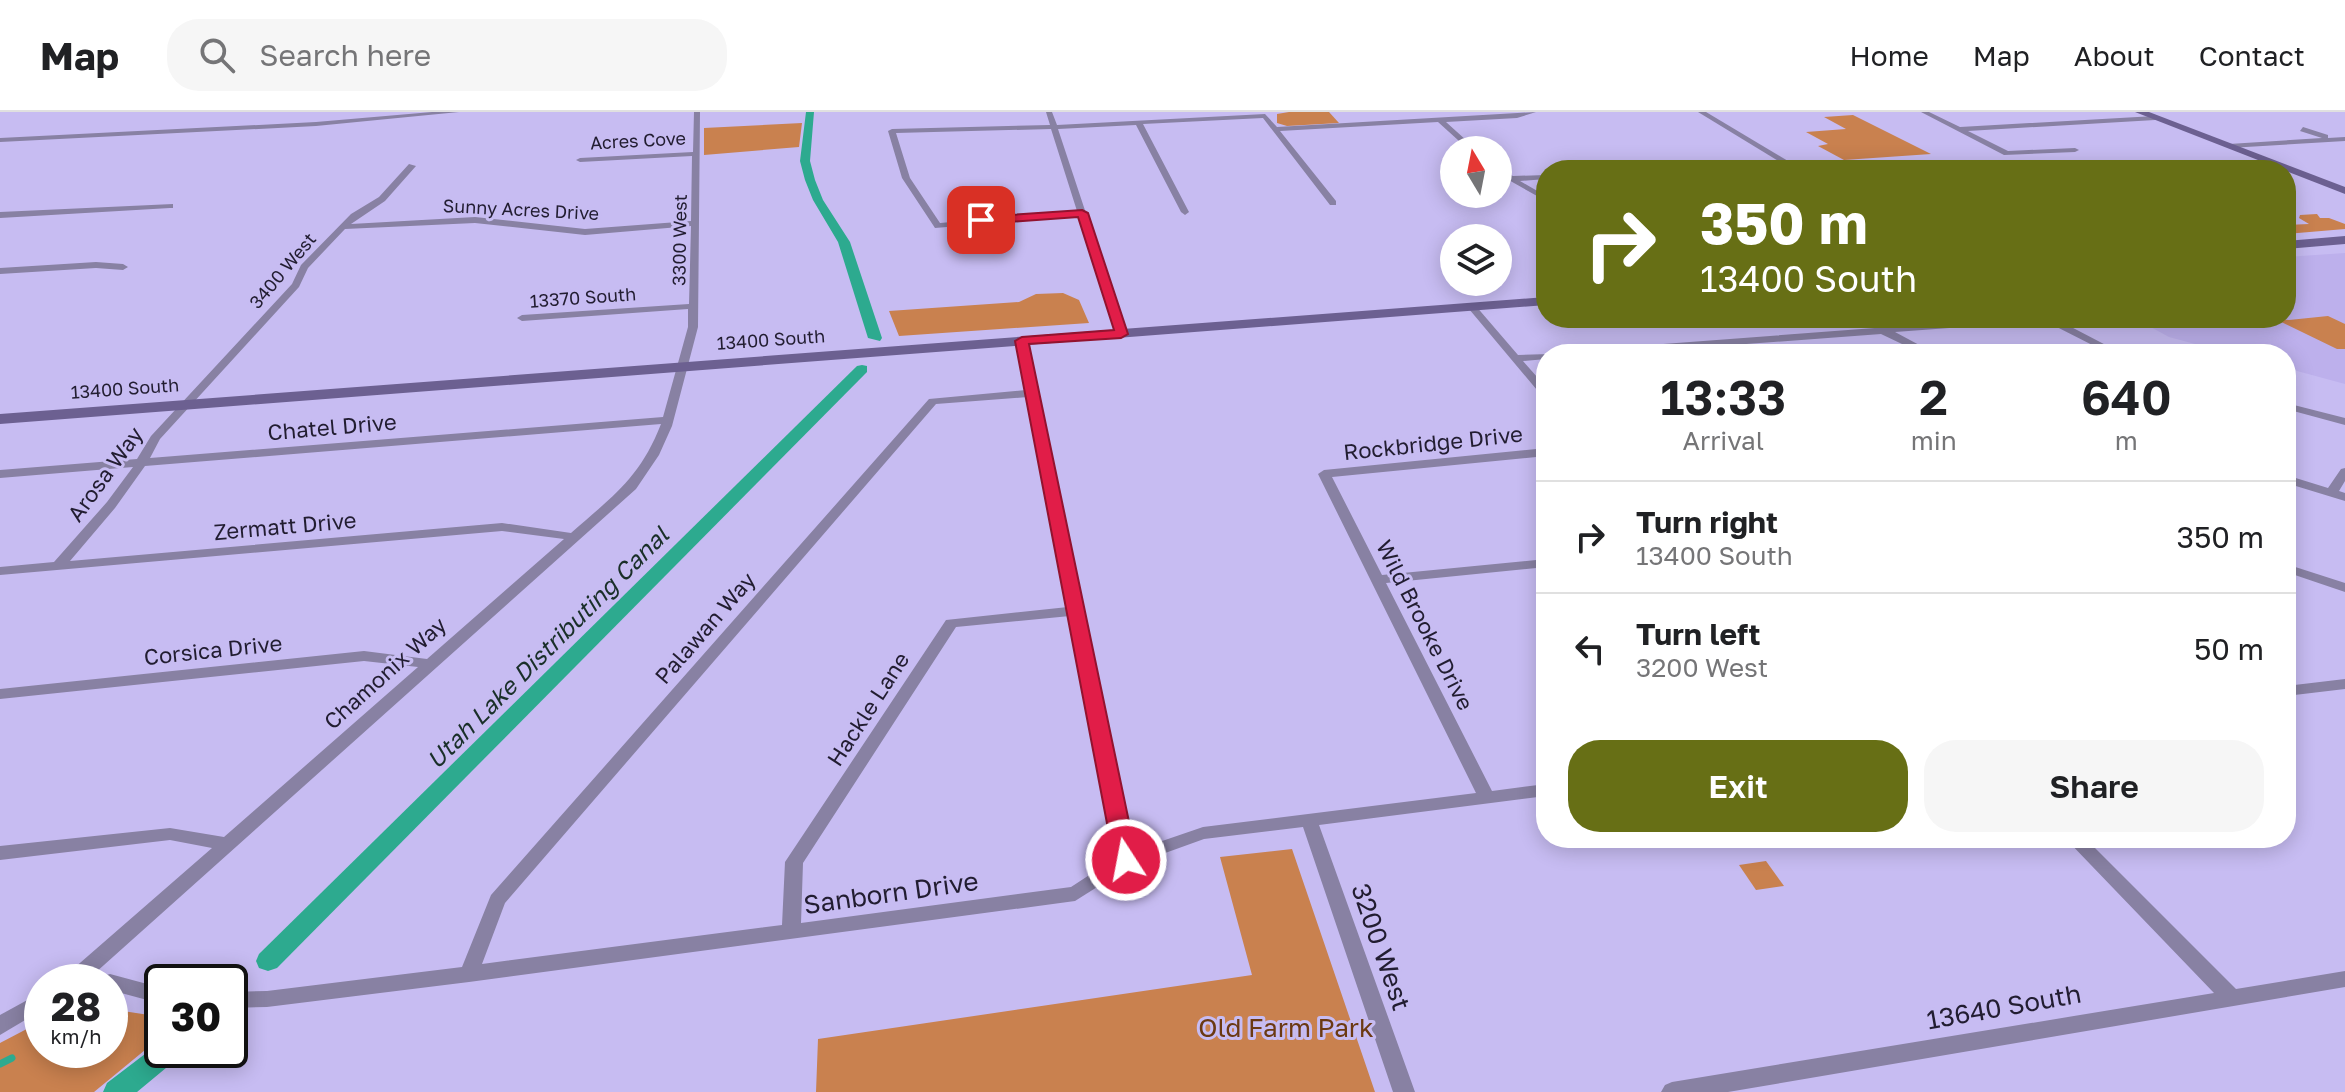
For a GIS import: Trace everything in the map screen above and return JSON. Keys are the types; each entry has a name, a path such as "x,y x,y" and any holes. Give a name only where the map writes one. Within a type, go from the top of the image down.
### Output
{"main road":[{"path":"2140,112 2266,160"},
{"path":"2296,172 2345,191"},
{"path":"2296,244 2345,240"},
{"name":"13400 South","path":"0,419 1536,302"}],"street":[{"path":"0,140 316,124 456,112"},
{"name":"3300 West","path":"680,367 686,354 695,306 697,112"},
{"path":"1049,112 1121,334"},
{"path":"1701,112 1782,160"},
{"path":"1924,112 2007,153 2075,150"},
{"path":"1275,129 1533,113"},
{"path":"1082,213 938,226 906,178 892,131 1054,127 1265,116 1333,203"},
{"path":"1962,129 2155,118"},
{"path":"1440,120 1458,136"},
{"path":"1139,123 1185,212"},
{"path":"2303,129 2333,140"},
{"path":"2229,146 2345,139"},
{"name":"Acres Cove","path":"580,160 697,154"},
{"name":"3400 West","path":"184,405 296,285 304,267 354,216 382,199 412,166"},
{"path":"1512,179 1536,178"},
{"path":"1512,181 1536,194"},
{"path":"2331,185 2345,184"},
{"path":"0,215 170,206"},
{"name":"Sunny Acres Drive","path":"343,227 475,220 585,232 696,223"},
{"path":"0,271 96,265 123,267"},
{"name":"13370 South","path":"522,318 695,306"},
{"path":"1472,307 1536,382"},
{"path":"1707,344 1922,328"},
{"path":"2067,328 2098,344"},
{"path":"1884,331 1911,344"},
{"path":"1022,341 1126,860"},
{"path":"1517,358 1536,357"},
{"name":"Chamonix Way","path":"95,964 632,486 653,455 667,420 680,367"},
{"name":"Palawan Way","path":"469,974 497,900 933,401 1032,393"},
{"name":"Arosa Way","path":"58,566 112,506 143,462 155,438 184,405"},
{"path":"2296,409 2345,422"},
{"name":"Chatel Drive","path":"0,474 667,420"},
{"name":"Rockbridge Drive","path":"1324,474 1536,453"},
{"path":"2331,493 2345,472"},
{"name":"Wild Brooke Drive","path":"1324,474 1487,797"},
{"path":"2296,482 2345,497"},
{"name":"Zermatt Drive","path":"0,571 502,527 574,537"},
{"path":"1377,580 1536,564"},
{"path":"2296,571 2345,588"},
{"name":"Hackle Lane","path":"791,933 794,862 951,623 1074,611"},
{"name":"Corsica Drive","path":"0,694 364,656 431,664"},
{"path":"2296,690 2345,684"},
{"name":"Sanborn Drive","path":"248,1000 791,933 1075,894 1126,860 1203,833 1536,791"},
{"name":"3200 West","path":"1309,820 1404,1092"},
{"path":"0,853 170,834 228,844"},
{"path":"2084,848 2230,996"},
{"name":"13640 South","path":"1672,1092 2345,979"},
{"path":"0,1026 24,1011"}],"shaded area":[{"path":"2345,253 2345,384 2296,371 2296,344 2195,344 2169,337 2152,328 2296,328 2296,256"}],"green space":[{"path":"1329,112 1339,123 1287,126 1277,123 1277,114"},
{"path":"1853,115 1931,154 1844,160 1818,146 1828,144 1806,132 1846,129 1824,117"},
{"path":"802,123 799,147 704,155 704,128"},
{"path":"2317,214 2320,218 2345,224 2345,229 2296,233 2296,225 2309,224 2299,218 2300,215"},
{"path":"1063,293 1079,300 1089,323 899,336 889,311 1019,302 1036,294"},
{"path":"2328,316 2345,324 2345,349 2337,349 2294,328 2296,319"},
{"name":"Old Farm Park","path":"1292,849 1375,1092 816,1092 818,1039 1252,975 1220,857"},
{"path":"1766,861 1784,886 1756,890 1739,865"},
{"path":"128,1012 144,1014 144,1051 128,1064"},
{"path":"24,1030 24,1068 123,1068 94,1092 0,1092 0,1043"}],"waterway":[{"name":"Utah Lake Distributing Canal","path":"810,112 805,161 810,180 818,200 844,242 875,338"},
{"name":"Utah Lake Distributing Canal","path":"268,961 862,369"},
{"path":"0,1064 12,1058"},
{"name":"Utah Lake Distributing Canal","path":"117,1092 147,1068"}],"route":[{"path":"981,220 1082,213 1121,334 1022,341 1126,860"}]}
